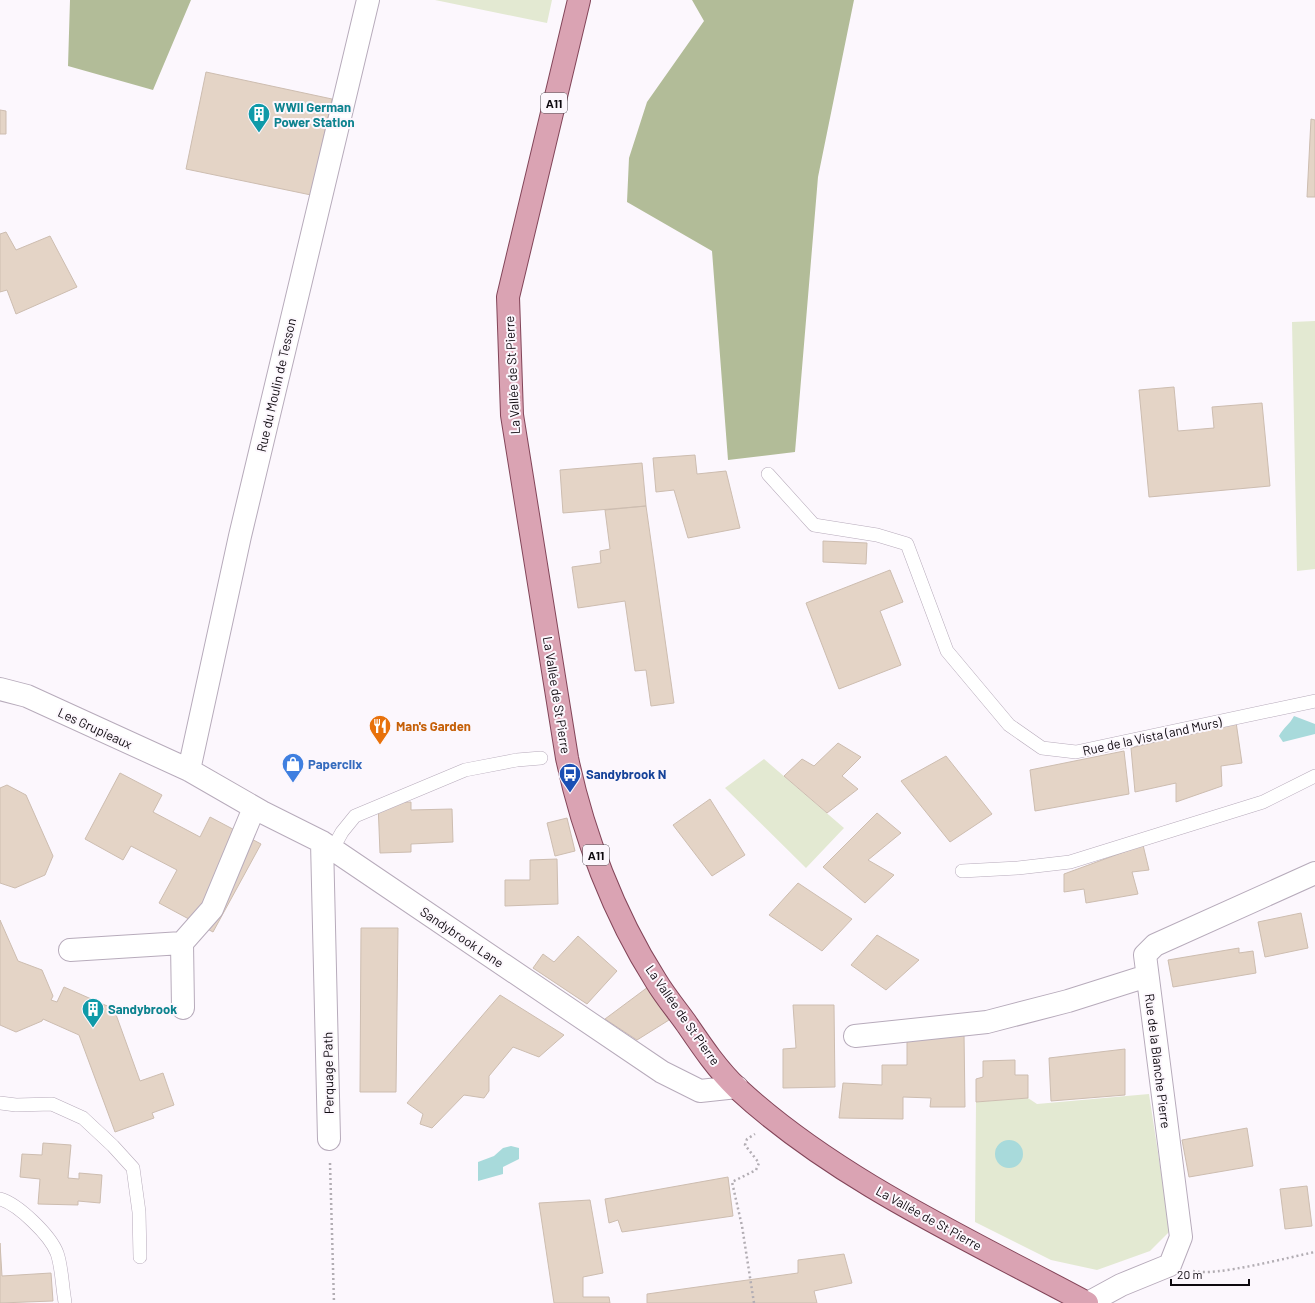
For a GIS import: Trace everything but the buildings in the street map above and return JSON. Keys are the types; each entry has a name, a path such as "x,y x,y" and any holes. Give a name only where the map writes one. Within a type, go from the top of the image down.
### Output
{"main road":[{"name":"La Vallée de St Pierre","path":"579,0 508,297 512,415 567,758 576,801 599,865 629,933 656,981 706,1052 737,1087 809,1146 893,1199 1088,1303"}],"street":[{"name":"Rue du Moulin de Tesson","path":"189,770 240,536 368,0"},
{"name":"Les Grupieaux","path":"0,689 27,696 189,770"},
{"name":"Sandybrook Lane","path":"189,770 254,808 327,846 662,1072 700,1091 737,1087"},
{"path":"183,1008 182,943 212,909 254,808"},
{"name":"Perquage Path","path":"327,846 329,1139"},
{"name":"Rue de la Blanche Pierre","path":"1170,1265 1181,1237 1145,954 1154,945 1315,873"},
{"path":"70,950 182,943"},
{"path":"855,1036 987,1022 1068,1001 1147,976"},
{"path":"1088,1303 1121,1285 1170,1265"}],"lane":[{"name":"Rue de la Vista (and Murs)","path":"768,474 814,525 877,535 908,544 947,651 1009,725 1042,748 1076,752 1315,701"},
{"path":"327,846 342,832 355,816 465,770 517,760 541,758"},
{"path":"962,871 1018,868 1070,862 1263,802 1315,776"},
{"path":"0,1103 16,1105 52,1104 84,1118 113,1146 133,1168 139,1212 140,1257"},
{"path":"0,1199 10,1202 36,1224 57,1252 65,1302"}],"path":[{"path":"754,1303 742,1226 732,1182 756,1170 759,1163 745,1145 747,1139 755,1134 767,1133 770,1115"},
{"path":"329,1139 334,1303"},
{"path":"1170,1265 1199,1273 1315,1252"}],"green space":[{"path":"70,0 191,0 153,90 68,66"},
{"path":"435,0 552,0 547,23"},
{"path":"692,0 854,0 818,177 795,452 728,460 712,251 627,202 629,158 647,102 704,21"},
{"path":"1315,321 1315,569 1297,571 1292,322"},
{"path":"764,759 844,828 806,868 725,788"},
{"path":"1149,1094 1170,1231 1150,1251 1097,1270 1051,1260 975,1222 976,1102 1028,1098 1037,1104"}],"water":[{"path":"1294,716 1315,724 1315,734 1283,742 1279,736"},
{"path":"1009,1140 1019,1144 1023,1154 1019,1164 1009,1168 999,1164 995,1154 999,1144"},
{"path":"511,1146 519,1148 519,1159 503,1167 503,1174 478,1181 478,1162 494,1156 503,1148"}],"place":[{"name":"WWII German Power Station","path":"259,134"},
{"name":"Man's Garden","path":"380,746"},
{"name":"Paperclix","path":"293,784"},
{"name":"Sandybrook N","path":"570,794"},
{"name":"Sandybrook","path":"93,1028"}]}
